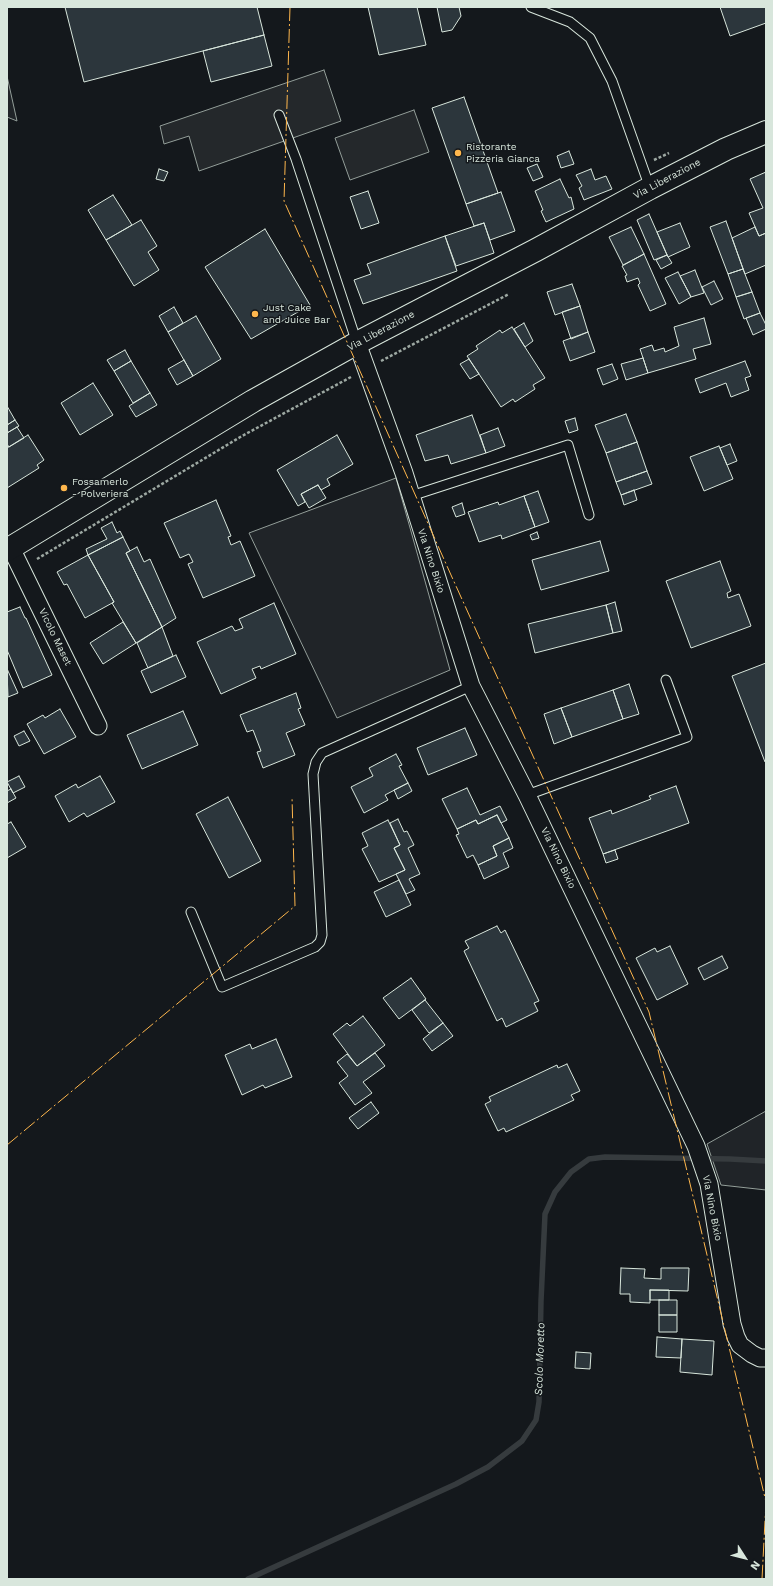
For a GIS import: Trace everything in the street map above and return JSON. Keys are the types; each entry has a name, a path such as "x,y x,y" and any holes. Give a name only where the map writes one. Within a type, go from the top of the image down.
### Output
{"main road":[{"name":"Via Liberazione","path":"8,546 253,401 357,343 536,250 650,188 726,149 766,132"}],"street":[{"name":"Via Nino Bixio","path":"357,343 411,496 471,686 528,794 696,1146 709,1184 732,1324 736,1337 740,1345 752,1354 760,1358 766,1358"},
{"name":"Vicolo Maset","path":"8,546 21,569 98,726"}],"lane":[{"path":"531,7 570,22 590,38 612,81 650,188"},
{"path":"279,115 296,158 357,343"},
{"path":"411,496 568,445 589,515"},
{"path":"528,794 687,737 666,680"},
{"path":"191,912 222,987 315,947 320,942 322,935 313,774 316,762 322,754 471,686"}],"path":[{"path":"21,569 242,436 509,294"}],"shaded area":[{"path":"324,70 341,121 199,171 189,136 164,144 160,126"},
{"path":"7,76 17,121 7,117"},
{"path":"414,110 429,152 350,180 335,138"},
{"path":"396,478 450,670 337,718 249,533"},
{"path":"766,1111 766,1190 721,1185 707,1144"}],"building":[{"path":"65,7 257,7 264,35 84,82"},
{"path":"368,7 417,7 426,45 379,55"},
{"path":"437,7 459,7 461,16 452,30 442,32"},
{"path":"720,7 766,7 766,23 730,36"},
{"path":"264,35 272,66 211,82 203,51"},
{"path":"464,97 498,193 466,204 432,108"},
{"path":"569,151 574,164 561,168 557,156"},
{"path":"537,164 543,177 533,181 527,168"},
{"path":"159,169 168,172 164,181 156,179"},
{"path":"591,169 595,180 606,176 612,189 584,200 579,188 582,186 576,175"},
{"path":"766,172 766,233 759,236 749,213 763,208 750,179"},
{"path":"560,179 569,198 571,197 574,209 546,222 535,191"},
{"path":"368,191 379,223 361,229 350,197"},
{"path":"501,192 515,231 490,240 484,223 474,226 466,204"},
{"path":"113,195 132,225 106,240 88,210"},
{"path":"649,214 667,255 654,260 637,220"},
{"path":"141,220 157,246 148,252 159,270 134,286 106,240"},
{"path":"726,221 743,269 728,274 710,227"},
{"path":"484,223 494,253 456,266 445,236"},
{"path":"680,223 690,247 668,257 657,232"},
{"path":"631,227 644,254 623,265 609,237"},
{"path":"755,227 759,236 766,233 766,265 745,274 732,238"},
{"path":"265,229 310,305 251,339 205,267"},
{"path":"445,236 457,271 363,304 354,280 371,274 367,264"},
{"path":"644,254 666,304 650,311 638,285 640,283 638,278 627,282 625,276 627,275 622,266"},
{"path":"667,255 672,263 661,269 656,260"},
{"path":"743,269 752,292 736,297 728,274"},
{"path":"695,270 704,293 691,297 680,276"},
{"path":"678,272 691,297 679,304 665,278"},
{"path":"714,281 723,299 711,305 702,287"},
{"path":"572,284 580,306 555,315 547,292"},
{"path":"752,292 760,313 744,319 736,297"},
{"path":"580,306 588,332 571,339 562,312"},
{"path":"174,307 183,323 168,332 159,316"},
{"path":"760,313 766,325 766,329 753,335 746,318"},
{"path":"196,316 221,359 193,376 168,332"},
{"path":"704,318 711,344 693,349 696,359 648,373 640,349 652,345 654,351 664,348 665,352 679,346 674,327"},
{"path":"524,323 533,341 525,347 514,329"},
{"path":"512,327 545,378 533,385 535,389 515,402 513,399 501,407 467,356 478,349 476,346 500,330 502,333"},
{"path":"588,332 595,352 570,361 563,341"},
{"path":"125,350 131,361 114,371 107,360"},
{"path":"643,358 648,373 626,380 621,364"},
{"path":"469,359 479,374 470,379 460,364"},
{"path":"184,360 193,376 177,385 168,369"},
{"path":"131,361 150,393 133,403 114,371"},
{"path":"745,361 751,376 745,378 749,390 731,397 726,383 700,393 695,379"},
{"path":"612,364 618,379 603,385 597,369"},
{"path":"93,383 113,415 80,435 61,403"},
{"path":"150,393 157,405 136,417 129,406"},
{"path":"7,406 15,420 7,425"},
{"path":"626,414 637,442 606,453 595,425"},
{"path":"472,415 486,453 451,464 448,455 425,461 416,435"},
{"path":"575,418 578,430 569,433 565,421"},
{"path":"15,420 19,426 7,433 7,425"},
{"path":"17,427 24,438 9,447 7,444 7,433"},
{"path":"498,428 505,446 486,453 480,435"},
{"path":"28,435 44,460 37,465 39,468 7,488 7,448"},
{"path":"337,435 353,464 327,479 330,485 321,490 318,485 301,494 305,502 298,506 277,470"},
{"path":"637,442 647,471 616,482 606,453"},
{"path":"730,444 737,461 727,465 720,448"},
{"path":"719,446 733,479 704,491 690,457"},
{"path":"647,471 652,484 621,495 616,482"},
{"path":"318,485 326,498 309,508 301,494"},
{"path":"634,490 637,500 624,505 621,495"},
{"path":"538,491 549,522 535,527 524,496"},
{"path":"524,496 535,527 502,539 501,535 479,542 468,512 498,502 499,505"},
{"path":"216,500 231,536 228,537 231,545 240,541 255,576 203,598 188,564 193,562 189,554 180,558 164,523"},
{"path":"462,503 465,514 456,517 452,507"},
{"path":"112,522 117,533 120,531 123,537 88,555 86,549 107,539 101,528"},
{"path":"537,532 539,538 532,540 530,535"},
{"path":"123,537 130,551 126,553 162,627 136,643 112,603 114,602 88,555"},
{"path":"600,541 609,571 541,590 532,560"},
{"path":"137,547 144,562 150,559 176,618 162,627 126,553"},
{"path":"88,555 114,602 85,618 67,584 64,585 57,572"},
{"path":"720,561 731,591 727,593 728,598 739,594 751,626 691,648 666,581"},
{"path":"615,602 622,631 613,633 606,605"},
{"path":"274,603 296,654 261,669 260,666 252,669 256,678 221,694 197,642 232,626 235,631 243,628 239,619"},
{"path":"606,605 613,633 535,653 528,624"},
{"path":"20,607 52,675 23,688 7,650 7,612"},
{"path":"123,622 136,643 103,664 90,643"},
{"path":"162,627 173,656 148,668 137,643"},
{"path":"176,655 186,677 151,693 141,671"},
{"path":"766,663 766,762 765,762 732,676"},
{"path":"8,671 18,693 8,697 7,672"},
{"path":"629,684 639,714 623,719 613,690"},
{"path":"613,690 623,719 572,737 561,708"},
{"path":"296,693 301,708 298,709 305,725 286,733 295,755 263,768 257,752 261,751 253,730 247,732 240,715"},
{"path":"561,708 572,737 554,744 544,714"},
{"path":"60,709 76,737 44,754 27,724 43,715 45,718"},
{"path":"183,711 198,745 142,769 127,735"},
{"path":"465,728 477,755 428,775 417,748"},
{"path":"24,731 30,741 19,746 14,736"},
{"path":"396,754 402,765 399,766 408,783 385,795 388,800 364,813 351,787 373,776 369,768"},
{"path":"19,776 25,787 13,793 7,782"},
{"path":"100,776 115,802 87,817 84,813 69,822 55,796 76,784 78,788"},
{"path":"408,783 412,791 398,799 394,790"},
{"path":"676,786 689,823 603,854 589,818 611,810 612,814 651,799 649,796"},
{"path":"467,788 480,815 500,806 507,820 501,823 497,815 478,824 476,820 457,829 442,799"},
{"path":"11,789 16,798 7,803 7,791"},
{"path":"228,797 261,861 229,878 196,814"},
{"path":"497,815 509,838 493,846 497,856 478,865 473,855 467,858 456,835 459,834 457,829 476,820 478,824"},
{"path":"398,819 404,832 407,831 414,845 408,848 420,874 409,879 415,890 406,894 396,874 405,870 394,848 400,845 390,823"},
{"path":"388,820 400,845 394,848 405,870 379,882 362,849 368,846 362,833"},
{"path":"11,822 26,847 7,858 7,824"},
{"path":"509,838 513,848 503,853 509,867 484,879 478,865 497,856 493,846"},
{"path":"615,850 618,859 606,863 603,854"},
{"path":"399,880 411,905 386,917 374,892"},
{"path":"497,926 501,933 505,930 539,1001 534,1003 538,1011 506,1027 502,1018 497,1021 464,951 469,948 465,941"},
{"path":"670,946 688,984 657,1000 636,958 655,948 657,952"},
{"path":"722,956 728,968 704,980 698,968"},
{"path":"411,978 426,999 399,1019 383,998"},
{"path":"425,1000 443,1023 429,1033 412,1010"},
{"path":"363,1016 385,1045 357,1066 333,1034 347,1023 350,1026"},
{"path":"443,1023 453,1036 432,1051 423,1039"},
{"path":"276,1039 292,1077 265,1088 263,1085 242,1095 225,1055 250,1044 252,1049"},
{"path":"375,1053 385,1066 363,1082 372,1093 355,1105 339,1083 348,1076 337,1062 347,1054 357,1066"},
{"path":"567,1064 580,1091 571,1095 574,1100 506,1132 504,1128 498,1131 485,1104 491,1101 489,1097 557,1065 558,1068"},
{"path":"371,1102 379,1113 358,1129 349,1118"},
{"path":"621,1268 645,1269 644,1278 661,1279 661,1268 689,1268 688,1291 650,1290 650,1303 630,1302 630,1294 620,1294"},
{"path":"650,1290 669,1290 669,1300 650,1300"},
{"path":"659,1300 677,1300 677,1315 659,1315"},
{"path":"659,1315 677,1315 677,1332 659,1332"},
{"path":"657,1337 682,1339 681,1358 656,1357"},
{"path":"682,1339 714,1341 712,1375 680,1372"},
{"path":"576,1352 591,1353 590,1369 575,1368"}],"waterway":[{"name":"Scolo Moretto","path":"248,1579 456,1484 488,1467 522,1441 536,1420 539,1402 541,1301 545,1214 555,1192 571,1172 589,1159 605,1157 766,1161"}],"power":[{"path":"290,7 284,201 451,575 649,1012 766,1502 762,1579"},
{"path":"7,1145 295,906 292,797"}],"place":[{"name":"Ristorante Pizzeria Gianca","path":"458,153"},
{"name":"Just Cake and Juice Bar","path":"255,314"},
{"name":"Fossamerlo - Polveriera","path":"64,488"}]}
